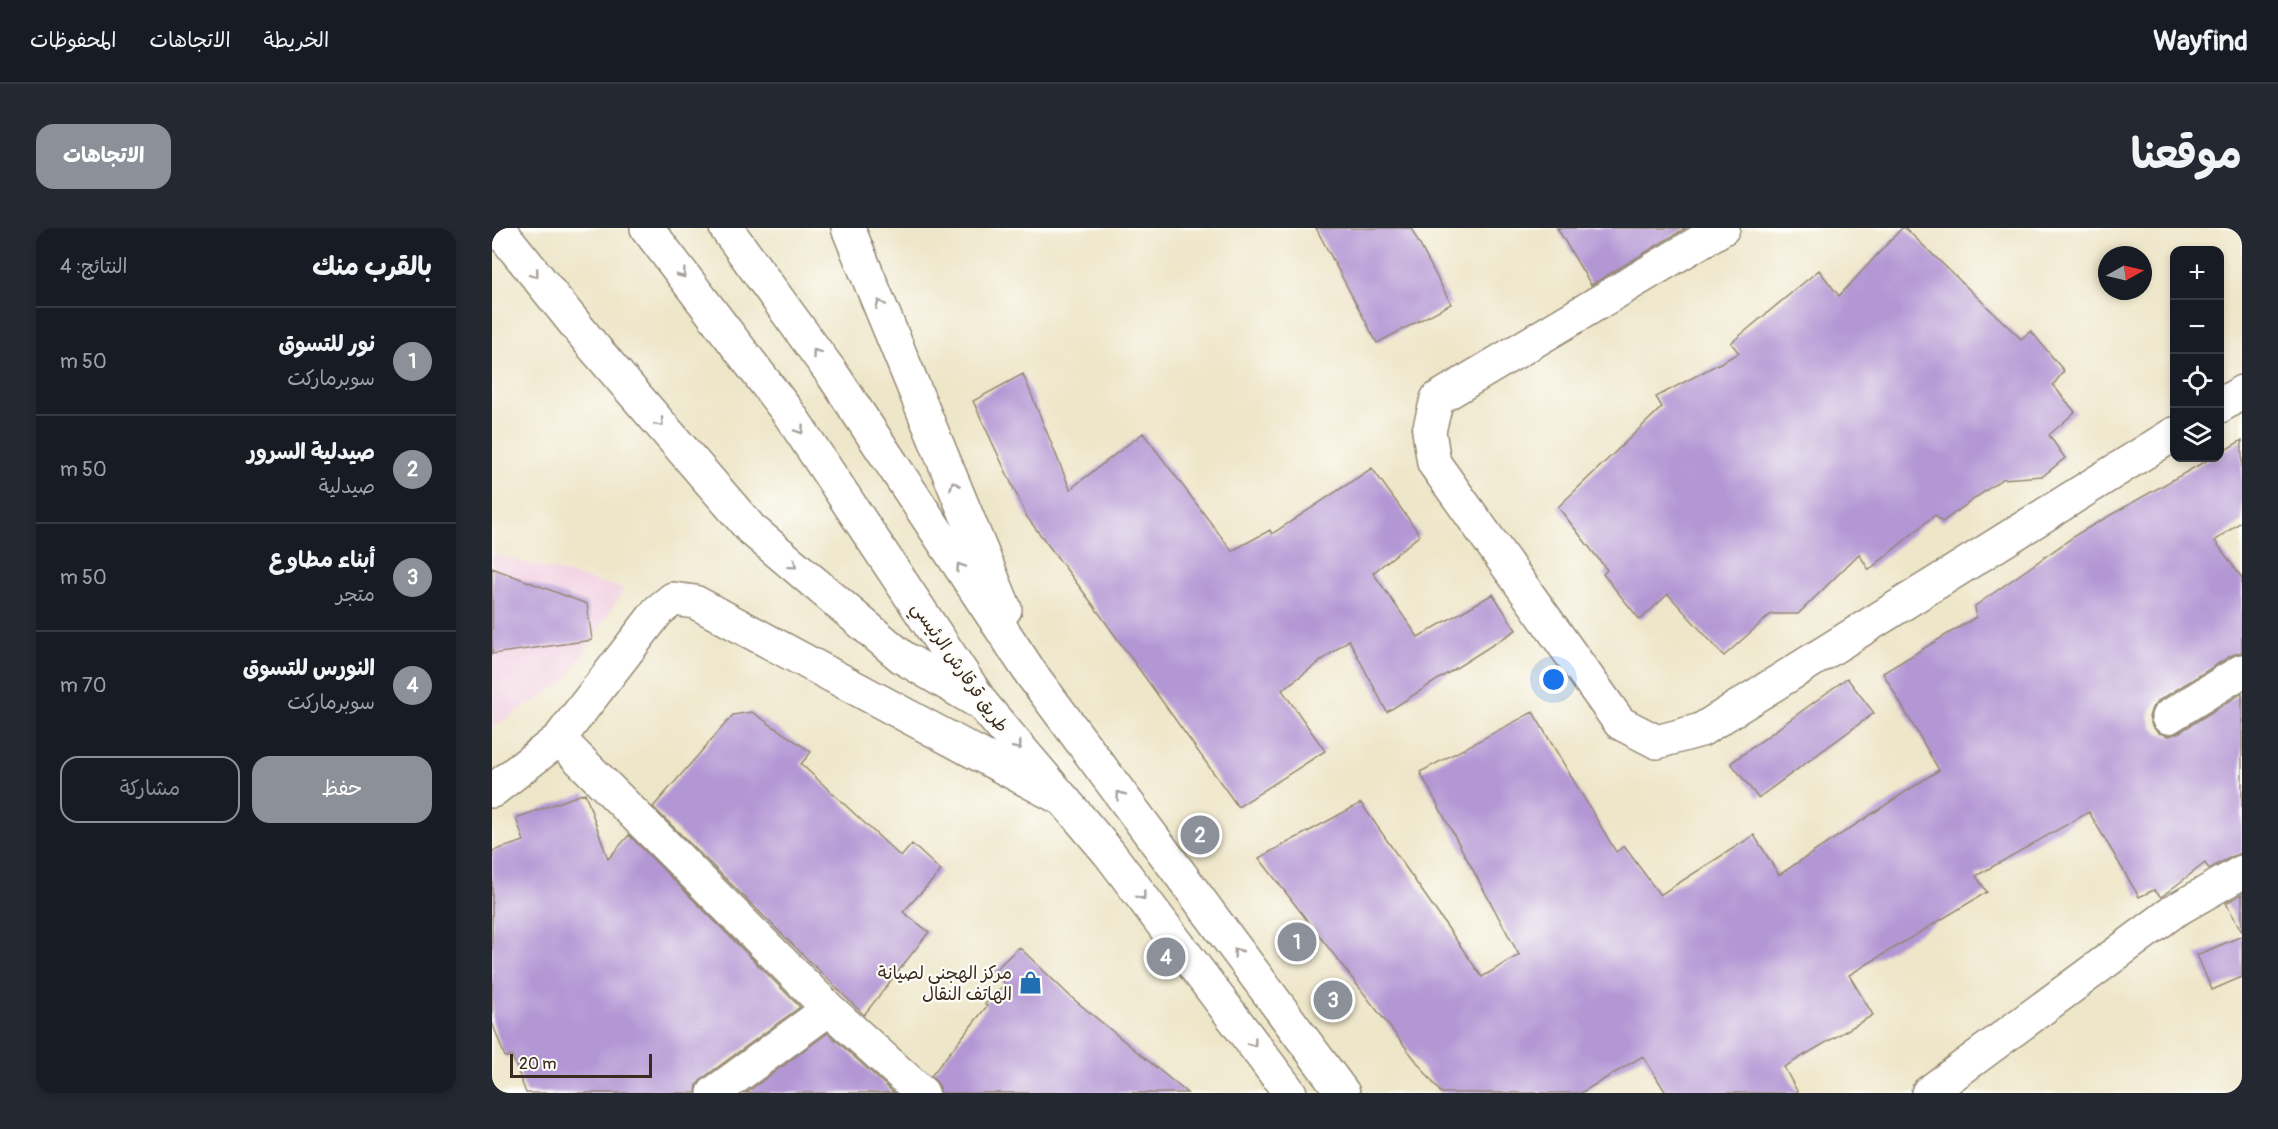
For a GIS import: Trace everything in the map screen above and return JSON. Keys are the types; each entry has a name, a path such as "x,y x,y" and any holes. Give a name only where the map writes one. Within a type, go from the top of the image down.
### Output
{"main road":[{"path":"498,228 592,345 751,529 902,657 982,705"},
{"name":"طريق قرقارش الرئيسي","path":"647,228 790,415 982,705 1109,853 1290,1093"},
{"path":"726,228 833,375 1032,675 1343,1093"},
{"path":"848,228 1032,675"},
{"path":"1723,228 1437,399 1429,431 1434,463 1620,723 1657,742 1701,730 2170,437"},
{"path":"2224,403 2242,392"},
{"path":"492,790 559,740 658,611 673,599 694,602 1064,800"},
{"path":"2168,717 2242,671"},
{"path":"559,740 829,1009 922,1093"},
{"path":"1928,1093 2174,911 2242,872"},
{"path":"714,1093 829,1009"}],"shaded area":[{"path":"492,554 624,589 566,681 492,728"}],"building":[{"path":"1316,228 1411,228 1451,304 1377,343"},
{"path":"1557,228 1686,228 1591,285"},
{"path":"1902,228 1905,228 2021,339 2031,331 2064,371 2053,385 2075,412 2049,435 2065,458 2043,476 2002,479 1942,522 1935,515 1869,570 1859,554 1798,614 1771,614 1724,656 1668,594 1640,620 1603,574 1607,570 1558,507 1662,407 1656,397 1739,353 1731,343 1819,270 1839,296"},
{"path":"1023,374 1070,489 1143,433 1232,551 1270,530 1272,534 1372,468 1420,535 1373,573 1418,637 1493,594 1516,630 1387,712 1349,640 1282,690 1325,751 1238,807 1027,517 973,401"},
{"path":"2242,440 2242,521 2215,541 2242,578 2242,652 2232,655 2158,701 2149,717 2152,726 2159,733 2169,736 2178,733 2242,693 2242,853 2209,869 2205,863 2161,897 2154,890 2139,897 2089,812 1976,876 1987,892 1849,975 1873,1015 1784,1067 1798,1093 1666,1093 1643,1056 1581,1093 1441,1093 1259,858 1361,803 1482,977 1519,955 1420,772 1533,712 1616,852 1624,846 1660,895 1754,835 1779,875 1939,770 1883,673 1976,617 1975,606 2079,533 2204,462 2224,462 2224,451"},
{"path":"492,568 587,604 592,640 492,654"},
{"path":"1847,678 1874,713 1758,798 1731,763"},
{"path":"752,712 811,752 801,764 901,857 912,844 941,871 903,912 929,932 864,1015 653,807 733,715"},
{"path":"585,793 608,859 629,835 800,1007 703,1078 697,1085 696,1093 526,1093 512,1056 505,1057 492,1022 492,851 524,841 516,818"},
{"path":"2242,894 2242,932 2226,903"},
{"path":"2242,936 2242,977 2212,990 2197,955"},
{"path":"1019,947 1071,997 1187,1093 940,1093 940,1087 931,1076 987,1006 985,1004 1005,984 993,972"},
{"path":"828,1033 894,1093 746,1093"}],"place":[{"name":"صيدلية السرور","path":"1200,835"},
{"name":"نور للتسوق","path":"1297,942"},
{"name":"النورس للتسوق","path":"1166,957"},
{"name":"مركز الهجني لصيانة الهاتف النقال","path":"1030,983"},
{"name":"أبناء مطاوع","path":"1333,1000"}]}
